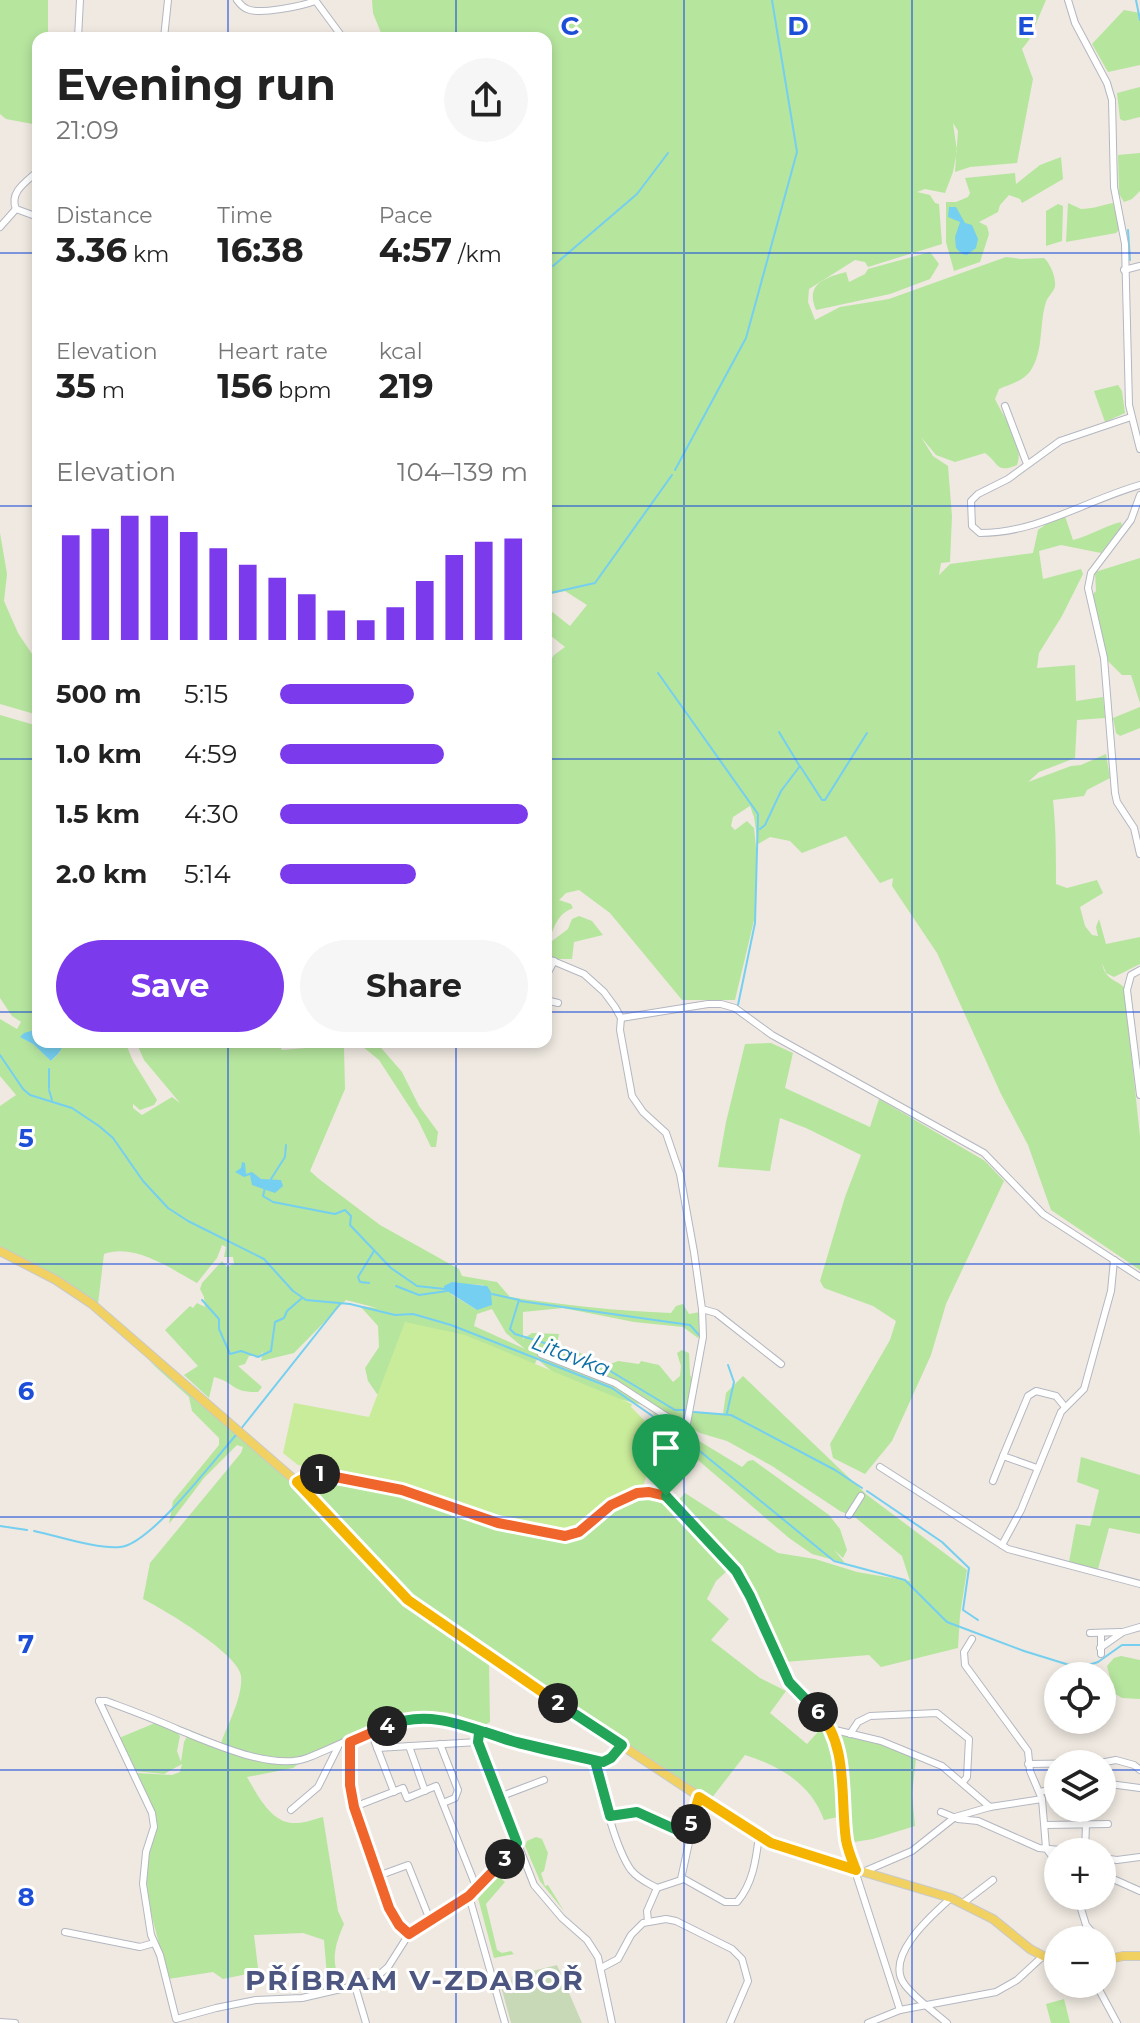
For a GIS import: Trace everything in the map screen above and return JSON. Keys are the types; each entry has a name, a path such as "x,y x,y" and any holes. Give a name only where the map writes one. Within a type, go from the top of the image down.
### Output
{"main road":[{"path":"0,1251 56,1280 92,1304 297,1482 408,1600 494,1661 759,1836 783,1848 963,1903 993,1919 1042,1957"},
{"path":"1116,1959 1140,1956"}],"street":[{"path":"78,32 80,0"},
{"path":"165,32 168,0"},
{"path":"237,0 253,11 303,6 315,1 338,32"},
{"path":"1068,0 1075,23 1107,83 1112,100 1114,187 1124,236 1131,417 1140,449"},
{"path":"16,209 13,200 15,193 32,177"},
{"path":"16,209 32,215"},
{"path":"0,227 16,209"},
{"path":"1124,270 1140,266"},
{"path":"1005,406 1027,464"},
{"path":"1131,417 1060,441 1008,479 973,497 974,530 983,533 1008,531 1078,510 1140,485"},
{"path":"1140,495 1131,520 1094,567 1088,588 1104,658 1115,793 1117,802 1134,828 1140,854"},
{"path":"552,965 554,961 577,969 593,981 621,1018 620,1030 632,1096 643,1112 666,1133 676,1156 694,1252 703,1337 685,1431 666,1485 666,1496"},
{"path":"1140,970 1131,975 1127,990 1140,1095"},
{"path":"552,1002 558,1003"},
{"path":"621,1018 708,1004 735,1008 772,1035 984,1153 1043,1214 1140,1277"},
{"path":"1002,1545 1021,1510 1065,1407 1080,1394 1086,1382 1111,1291 1114,1260"},
{"path":"702,1309 716,1313 781,1364"},
{"path":"541,1354 615,1383 685,1431"},
{"path":"993,1481 1030,1393 1036,1391 1056,1396 1065,1407"},
{"path":"1003,1456 1037,1468"},
{"path":"880,1467 1002,1545 1140,1584"},
{"path":"297,1482 318,1474 364,1481 402,1490 517,1528 565,1536 579,1532 611,1505 637,1493 666,1496 736,1571 789,1682 831,1729 839,1760 846,1841 860,1871 900,2010"},
{"path":"849,1515 861,1496"},
{"path":"1090,1633 1123,1632 1140,1627"},
{"path":"1101,1634 1100,1651 1123,1632"},
{"path":"972,1639 964,1652 965,1665 1028,1751 1028,1764 1041,1796 1046,1838"},
{"path":"517,1843 469,1896 409,1934 382,1973 371,1982 302,1998 256,2000 220,2007 180,2020 154,1943 143,1884 146,1852 154,1821 149,1804 99,1701 106,1701 241,1755 296,1761 395,1722 419,1717 439,1718 480,1732 595,1761 603,1762 611,1758 622,1745"},
{"path":"850,1734 858,1722 870,1716 937,1713 969,1739 967,1777 963,1782"},
{"path":"831,1729 881,1741 932,1761 963,1782 990,1807"},
{"path":"371,1732 394,1792"},
{"path":"480,1732 478,1742 534,1885 562,1918 587,1940 601,1968 612,2023"},
{"path":"350,1742 350,1785 354,1807 393,1917 409,1934"},
{"path":"377,1748 478,1742"},
{"path":"440,1744 458,1790 455,1798 443,1803"},
{"path":"409,1746 425,1791"},
{"path":"291,1810 318,1787 338,1747"},
{"path":"1028,1764 1116,1760 1137,1767"},
{"path":"595,1761 625,1860 639,1878 657,1888"},
{"path":"499,1797 544,1780"},
{"path":"1116,1785 1140,1788"},
{"path":"354,1807 403,1788 407,1798 436,1786 477,1889"},
{"path":"860,1871 912,1851 955,1817 1044,1795"},
{"path":"681,1879 688,1835 699,1797"},
{"path":"610,1816 637,1812 688,1835"},
{"path":"941,1812 978,1821 1044,1848"},
{"path":"1084,1838 1086,1824"},
{"path":"1045,1825 1108,1824"},
{"path":"648,1921 647,1911 657,1888 681,1879 725,1902 737,1902 755,1867 759,1836"},
{"path":"1116,1860 1140,1857"},
{"path":"378,1876 408,1865 430,1920"},
{"path":"963,1903 993,1880"},
{"path":"1116,1880 1140,1891"},
{"path":"469,1896 505,2023"},
{"path":"947,2023 902,1981 900,1959 927,1919 951,1898"},
{"path":"601,1968 618,1959 631,1935 648,1921 676,1921 738,1953 748,1981 730,2023"},
{"path":"65,1932 140,1947 154,1943"},
{"path":"868,2023 900,2010 1002,1990 1042,1957"},
{"path":"355,1986 366,2023"},
{"path":"1103,1998 1114,2022"},
{"path":"196,2023 200,2014"},
{"path":"0,2022 15,2023"}],"green space":[{"path":"0,0 48,0 48,32 32,32 32,124 6,119 0,114"},
{"path":"372,0 1046,0 1022,49 1033,79 1017,163 970,167 955,172 956,155 945,193 925,189 917,192 930,195 939,204 942,244 868,267 865,262 855,260 809,289 808,302 815,320 840,307 889,299 1006,257 1044,258 1054,275 1055,286 1046,302 1035,362 1025,377 999,389 995,399 1016,440 1017,465 1001,468 985,453 955,462 936,455 921,437 933,456 948,466 952,516 950,562 941,563 939,575 950,564 1033,553 1038,530 1065,516 1073,540 1121,522 1122,526 1101,553 1061,545 1039,551 1043,579 1081,569 1083,574 1039,653 1037,668 1075,665 1076,701 1103,697 1105,718 1077,720 1075,758 1039,772 1028,782 1106,754 1110,778 1087,790 1084,796 1053,800 1056,884 1067,888 1097,880 1103,893 1080,907 1085,926 1092,935 1098,936 1096,927 1099,919 1106,944 1140,937 1140,964 1114,977 1106,973 1102,963 1103,968 1107,975 1124,987 1140,1136 1140,1270 1051,1210 1028,1145 1001,1094 937,953 892,886 893,878 880,883 846,836 802,853 790,841 770,837 758,844 750,806 733,817 731,826 735,830 747,821 754,828 756,846 756,912 735,1000 682,1000 610,913 579,890 566,893 559,900 571,904 573,908 564,913 552,932 552,658 565,647 552,637 552,612 570,626 587,605 565,591 552,594 552,32 381,32 373,13","holes":["953,123 958,131 957,149"]},
{"path":"1124,10 1140,13 1140,65 1108,72 1092,44"},
{"path":"1140,87 1140,117 1120,119 1117,93"},
{"path":"1140,153 1140,191 1124,202 1119,194 1118,155"},
{"path":"1061,157 1063,179 1022,203 1009,195 998,212 979,222 987,226 989,234 980,262 954,271 946,242 946,202 968,197 970,193 965,178 1015,173 1016,184 1040,165"},
{"path":"1068,203 1081,209 1113,203 1120,229 1116,233 1066,242"},
{"path":"1058,204 1063,206 1062,241 1046,246 1046,211"},
{"path":"930,252 939,264 930,279 890,294 816,310 813,294 824,280 846,272 849,282 865,274 868,269"},
{"path":"1118,385 1122,391 1125,413 1105,422 1094,391"},
{"path":"0,533 7,574 4,601 18,633 32,654 32,713 0,704"},
{"path":"1140,558 1140,703 1131,675 1122,675 1107,660 1092,595 1096,591 1095,572"},
{"path":"1140,707 1140,728 1120,736 1116,733 1113,718"},
{"path":"0,715 32,724 32,1032 21,1037 32,1043 32,1048 37,1048 51,1061 60,1048 128,1048 157,1100 154,1105 140,1110 133,1104 133,1108 142,1115 172,1097 180,1103 144,1060 139,1048 344,1048 345,1089 310,1171 319,1179 380,1225 459,1269 462,1276 497,1282 510,1297 671,1313 676,1306 683,1304 689,1314 700,1312 705,1334 698,1338 683,1327 634,1322 563,1308 523,1312 523,1339 532,1333 559,1334 557,1343 608,1365 618,1361 639,1364 641,1361 659,1365 673,1382 680,1376 677,1353 682,1350 689,1353 690,1375 695,1383 691,1412 723,1414 726,1393 743,1376 867,1495 967,1570 958,1648 881,1667 869,1655 785,1662 763,1612 736,1563 716,1581 707,1599 729,1619 711,1640 760,1678 786,1691 770,1713 807,1744 826,1723 831,1730 881,1741 916,1758 912,1794 915,1826 848,1843 842,1816 824,1820 811,1796 793,1778 745,1755 711,1799 412,1600 342,1521 303,1483 305,1479 323,1476 391,1490 515,1530 569,1540 582,1535 620,1504 646,1496 671,1508 685,1493 778,1553 910,1581 902,1556 856,1518 727,1441 700,1433 656,1408 606,1396 555,1374 537,1359 534,1366 377,1394 368,1381 365,1368 379,1347 378,1326 360,1306 377,1308 346,1300 294,1353 261,1361 263,1351 260,1356 249,1356 245,1364 238,1366 262,1387 258,1392 243,1391 214,1377 209,1398 184,1375 198,1366 165,1330 190,1306 193,1308 197,1303 205,1307 200,1289 202,1283 222,1261 227,1267 234,1264 233,1257 224,1257 226,1247 222,1245 217,1258 197,1283 140,1255 128,1252 104,1254 98,1304 61,1278 0,1246 0,1106 16,1095 0,1076 0,1019 17,1029 21,1022 12,1016 0,998","holes":["462,1284 484,1285 477,1310 451,1294","492,1309 506,1333 525,1349 474,1326 477,1314"]},
{"path":"579,916 592,921 603,935 574,942 572,959 555,959 552,967 552,941 568,929 572,919"},
{"path":"771,1043 793,1053 785,1088 870,1127 879,1099 985,1161 1004,1181 946,1304 931,1355 892,1441 865,1474 833,1458 830,1444 890,1340 896,1321 873,1306 824,1288 820,1281 861,1155 780,1118 770,1171 718,1167 745,1044"},
{"path":"364,1048 381,1048 402,1072 419,1106 438,1132 436,1147 431,1147 418,1120 379,1060"},
{"path":"405,1322 465,1335 632,1404 631,1407 650,1426 653,1422 663,1429 642,1489 617,1499 577,1530 566,1532 530,1527 365,1475 298,1465 283,1453 294,1403 369,1417"},
{"path":"149,1361 295,1483 389,1584 486,1657 489,1663 490,1722 482,1727 460,1716 438,1712 415,1713 369,1727 293,1768 247,1777 267,1808 280,1819 297,1823 323,1817 338,1911 344,1924 335,1964 345,1987 315,1995 308,1991 326,1981 324,1940 303,1933 254,1935 258,1968 252,1973 223,1979 213,1972 168,1979 148,1901 146,1866 154,1821 136,1773 172,1775 180,1772 182,1764 164,1774 135,1771 119,1738 155,1723 175,1730 180,1736 177,1751 181,1762 184,1742 190,1730 221,1743 240,1693 241,1676 237,1667 199,1633 143,1599 150,1563 243,1447 237,1445 204,1478 169,1524 173,1501 219,1445 219,1438 192,1411 189,1397"},
{"path":"653,1413 742,1467 753,1460 829,1515 840,1529 847,1550 843,1558 834,1550 845,1563 812,1554 789,1538 664,1431"},
{"path":"1081,1457 1140,1475 1140,1534 1109,1528 1098,1569 1069,1562 1076,1524 1090,1526 1099,1490 1077,1482"},
{"path":"1121,1656 1140,1660 1140,1699 1122,1698 1116,1694 1116,1662 1110,1662"},
{"path":"536,1837 542,1839 548,1853 541,1873 545,1886 548,1885 564,1911 540,1881 525,1846 527,1841"},
{"path":"498,1876 505,1882 486,1904 497,1950 514,1954 494,1958 478,1898"},
{"path":"557,1965 582,2023 511,2023 499,1979 503,1978 504,1983 511,1982 512,1976"},
{"path":"1064,1999 1070,2023 1051,2023 1046,2004"}],"water":[{"path":"949,207 956,207 965,223 972,225 978,239 976,248 967,255 956,248 955,237 960,222 948,217"},
{"path":"32,1031 32,1043 20,1037"},
{"path":"37,1048 61,1048 51,1061"},
{"path":"242,1162 245,1163 246,1174 252,1172 261,1179 281,1180 283,1186 275,1193 252,1185 250,1175 244,1177 235,1172 241,1168"},
{"path":"452,1282 487,1286 492,1305 477,1310 444,1289"}],"waterway":[{"path":"675,470 746,338 797,152 772,0"},
{"path":"1136,0 1140,20"},
{"path":"553,266 637,194 668,153"},
{"path":"1128,230 1130,260"},
{"path":"552,593 595,583 672,475"},
{"path":"658,673 758,814 755,923 738,1005"},
{"path":"779,732 799,765"},
{"path":"760,829 765,825 781,791 800,766 822,800 825,800 867,733"},
{"name":"Litavka","path":"0,1055 30,1095 72,1108 113,1138 143,1181 168,1208 264,1259 293,1291 306,1300 350,1304 395,1315 413,1314 451,1325 612,1388 680,1435"},
{"path":"49,1069 49,1088"},
{"path":"49,1090 52,1100"},
{"path":"271,1179 285,1157 286,1145"},
{"path":"265,1188 263,1196 273,1202 335,1214 345,1210 351,1216 350,1225 391,1268 417,1286 445,1289"},
{"path":"369,1283 360,1282 358,1277 374,1251"},
{"path":"396,1286 419,1295 447,1291"},
{"path":"492,1294 519,1300 510,1329 515,1334 607,1369 675,1410 685,1410"},
{"path":"202,1300 219,1319 219,1329 230,1354 241,1351 258,1357 271,1351 275,1322 284,1318 287,1311 302,1298"},
{"path":"520,1301 690,1325 699,1335"},
{"path":"240,1430 340,1304"},
{"path":"727,1413 734,1382 728,1365"},
{"path":"694,1412 731,1415 835,1470 862,1488"},
{"path":"34,1531 100,1546 120,1547 133,1543 164,1517 236,1435"},
{"name":"Litavka","path":"685,1439 834,1561 905,1580 947,1622 1079,1668 1098,1662 1122,1645 1140,1645"},
{"path":"867,1491 942,1542 969,1568 963,1610 978,1620"},
{"path":"0,1526 27,1530"}],"district":[{"name":"PŘÍBRAM V-ZDABOŘ","path":"415,1980"}],"route":[{"path":"666,1496 637,1493 602,1510 574,1535 565,1536 498,1523 402,1490 364,1481 318,1474 297,1482 408,1600 622,1745 603,1762 513,1741 485,1732 479,1733 478,1742 517,1843 475,1891 409,1934 399,1925 389,1908 354,1807 348,1751 353,1740 395,1722 419,1717 439,1718 480,1732 485,1732 489,1733 513,1741 595,1761 610,1816 637,1812 688,1835 699,1797 771,1843 856,1870 846,1841 839,1760 831,1729 789,1682 736,1571 666,1496"}]}
